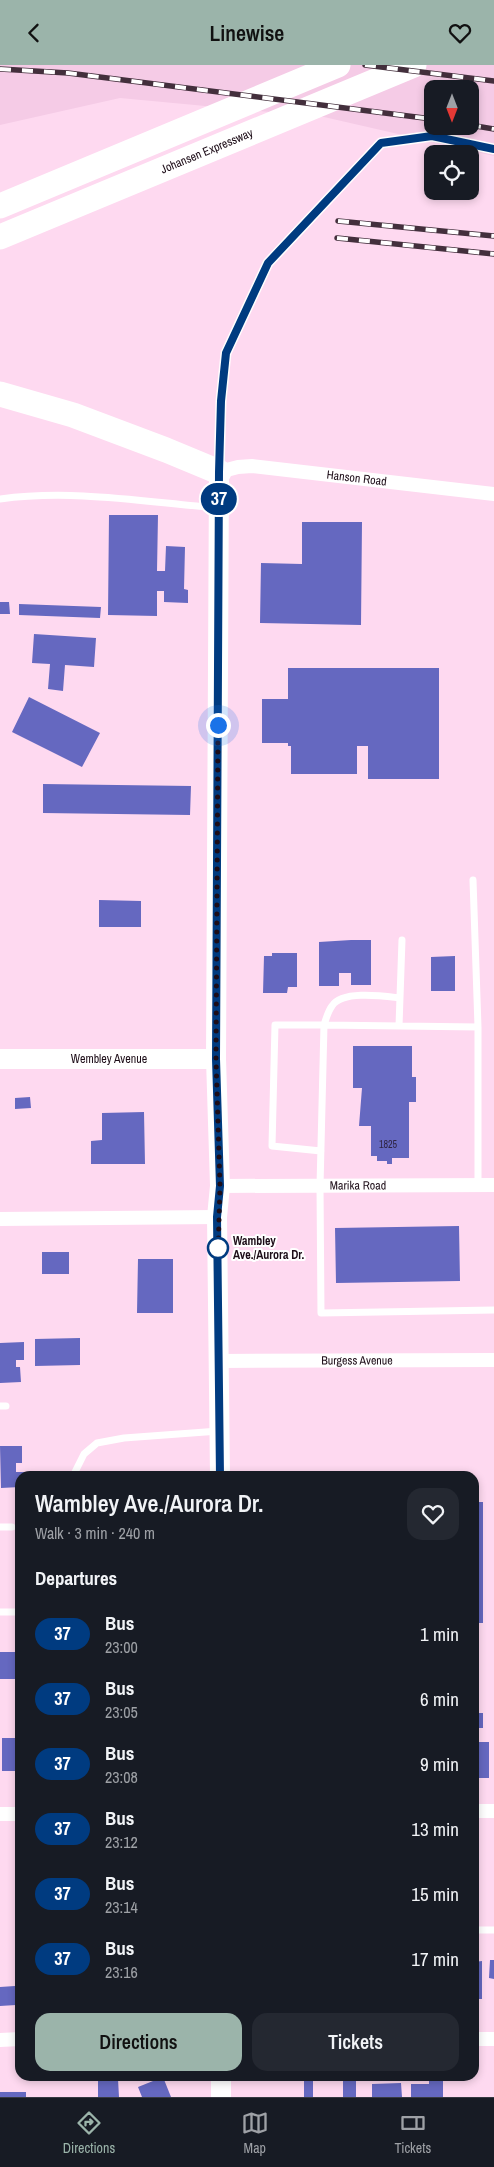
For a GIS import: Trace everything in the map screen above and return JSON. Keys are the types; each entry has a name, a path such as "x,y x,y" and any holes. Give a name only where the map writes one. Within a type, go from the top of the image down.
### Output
{"highway":[{"path":"0,206 338,65"},
{"name":"Johansen Expressway","path":"0,237 414,65"},
{"path":"0,394 73,415 219,472"}],"street":[{"name":"Hanson Road","path":"219,472 238,467 252,466 494,494"},
{"path":"219,472 216,1059 220,1186 217,1217 220,1471"},
{"name":"Wembley Avenue","path":"0,1059 216,1059"},
{"name":"Marika Road","path":"220,1186 494,1185"},
{"path":"0,1219 217,1217"},
{"name":"Burgess Avenue","path":"219,1361 494,1360"},
{"path":"479,1811 494,1811"},
{"path":"0,1814 15,1814"},
{"path":"0,2040 15,2039"},
{"path":"479,2039 494,2039"},
{"path":"221,2081 221,2097"}],"lane":[{"path":"219,472 221,401 226,353 268,263 381,143 432,136 494,149"},
{"path":"0,499 26,495 83,495 219,508"},
{"path":"473,880 478,1027 478,1185"},
{"path":"399,1026 402,940"},
{"path":"400,998 371,995 339,999 332,1006 324,1025 320,1186 322,1313 494,1310"},
{"path":"321,1151 272,1146 275,1025 478,1027"},
{"path":"76,1471 84,1454 97,1443 219,1431"},
{"path":"0,1527 12,1527"},
{"path":"0,1612 15,1612"},
{"path":"479,1930 494,1931"}],"shaded area":[{"path":"0,65 494,65 494,156 479,153 479,145 446,145 324,117 120,98 0,125"}],"building":[{"path":"109,515 158,515 157,571 165,571 166,546 185,547 184,589 188,590 188,603 164,602 164,591 157,591 157,616 108,615"},
{"path":"302,522 362,522 361,625 260,623 261,563 302,564"},
{"path":"0,602 9,602 10,614 0,614"},
{"path":"19,604 101,607 100,618 19,615"},
{"path":"34,634 96,638 94,667 65,665 63,691 48,689 50,664 32,663"},
{"path":"288,668 439,668 439,779 368,779 368,746 357,746 357,774 291,774 291,746 288,746 288,743 262,743 262,699 288,699"},
{"path":"29,697 100,733 82,767 12,732"},
{"path":"43,784 191,786 190,815 43,813"},
{"path":"99,900 141,901 141,927 99,927"},
{"path":"371,940 371,985 351,985 351,973 339,973 339,986 319,986 319,942"},
{"path":"272,953 297,953 297,987 288,987 287,993 263,993 264,956 272,956"},
{"path":"455,956 455,991 431,991 431,957"},
{"path":"353,1046 412,1046 412,1077 416,1077 416,1102 409,1102 409,1158 392,1158 392,1164 387,1164 387,1161 377,1161 377,1156 371,1156 371,1126 359,1126 362,1088 353,1088"},
{"path":"30,1097 31,1108 15,1109 15,1098"},
{"path":"144,1112 145,1164 91,1164 91,1141 102,1140 102,1113"},
{"path":"459,1226 460,1281 336,1283 335,1228"},
{"path":"42,1252 69,1252 69,1274 42,1274"},
{"path":"138,1259 173,1259 173,1313 137,1313"},
{"path":"80,1338 80,1365 35,1366 35,1339"},
{"path":"24,1342 24,1360 16,1360 16,1367 20,1367 21,1382 0,1383 0,1343"},
{"path":"0,1446 22,1446 22,1463 16,1463 15,1487 1,1488"},
{"path":"479,1502 483,1502 483,1623 479,1623"},
{"path":"0,1652 15,1652 15,1679 0,1679"},
{"path":"479,1713 483,1713 483,1728 479,1728"},
{"path":"2,1738 15,1738 15,1771 2,1771"},
{"path":"479,1742 489,1742 489,1778 479,1778"},
{"path":"490,1960 494,1960 494,1979 489,1978"},
{"path":"479,1961 482,1961 482,1999 479,1999"},
{"path":"15,1986 15,2005 0,2006 0,1987"},
{"path":"98,2081 118,2081 119,2097 98,2097"},
{"path":"153,2081 165,2081 171,2097 142,2097 138,2087"},
{"path":"304,2081 313,2081 313,2097 304,2097"},
{"path":"343,2081 356,2081 356,2097 343,2097"},
{"path":"429,2081 443,2081 443,2097 411,2097 411,2084 429,2084"},
{"path":"401,2083 402,2097 372,2097 372,2084"},
{"path":"0,2092 26,2092 26,2097 0,2097"}],"railway":[{"path":"365,65 494,81"},
{"path":"0,69 68,73 424,118"},
{"path":"479,126 494,129"},
{"path":"338,221 494,236"},
{"path":"337,238 494,254"}],"bus line":[{"name":"37","path":"220,1471 217,1217 220,1186 216,1059 219,472 221,401 226,353 268,263 381,143 432,136 494,149"}],"place":[{"name":"Wambley Ave./Aurora Dr.","path":"218,1248"}],"route":[{"path":"218,725 216,1059 220,1186 217,1217 218,1253 218,1248"}]}
